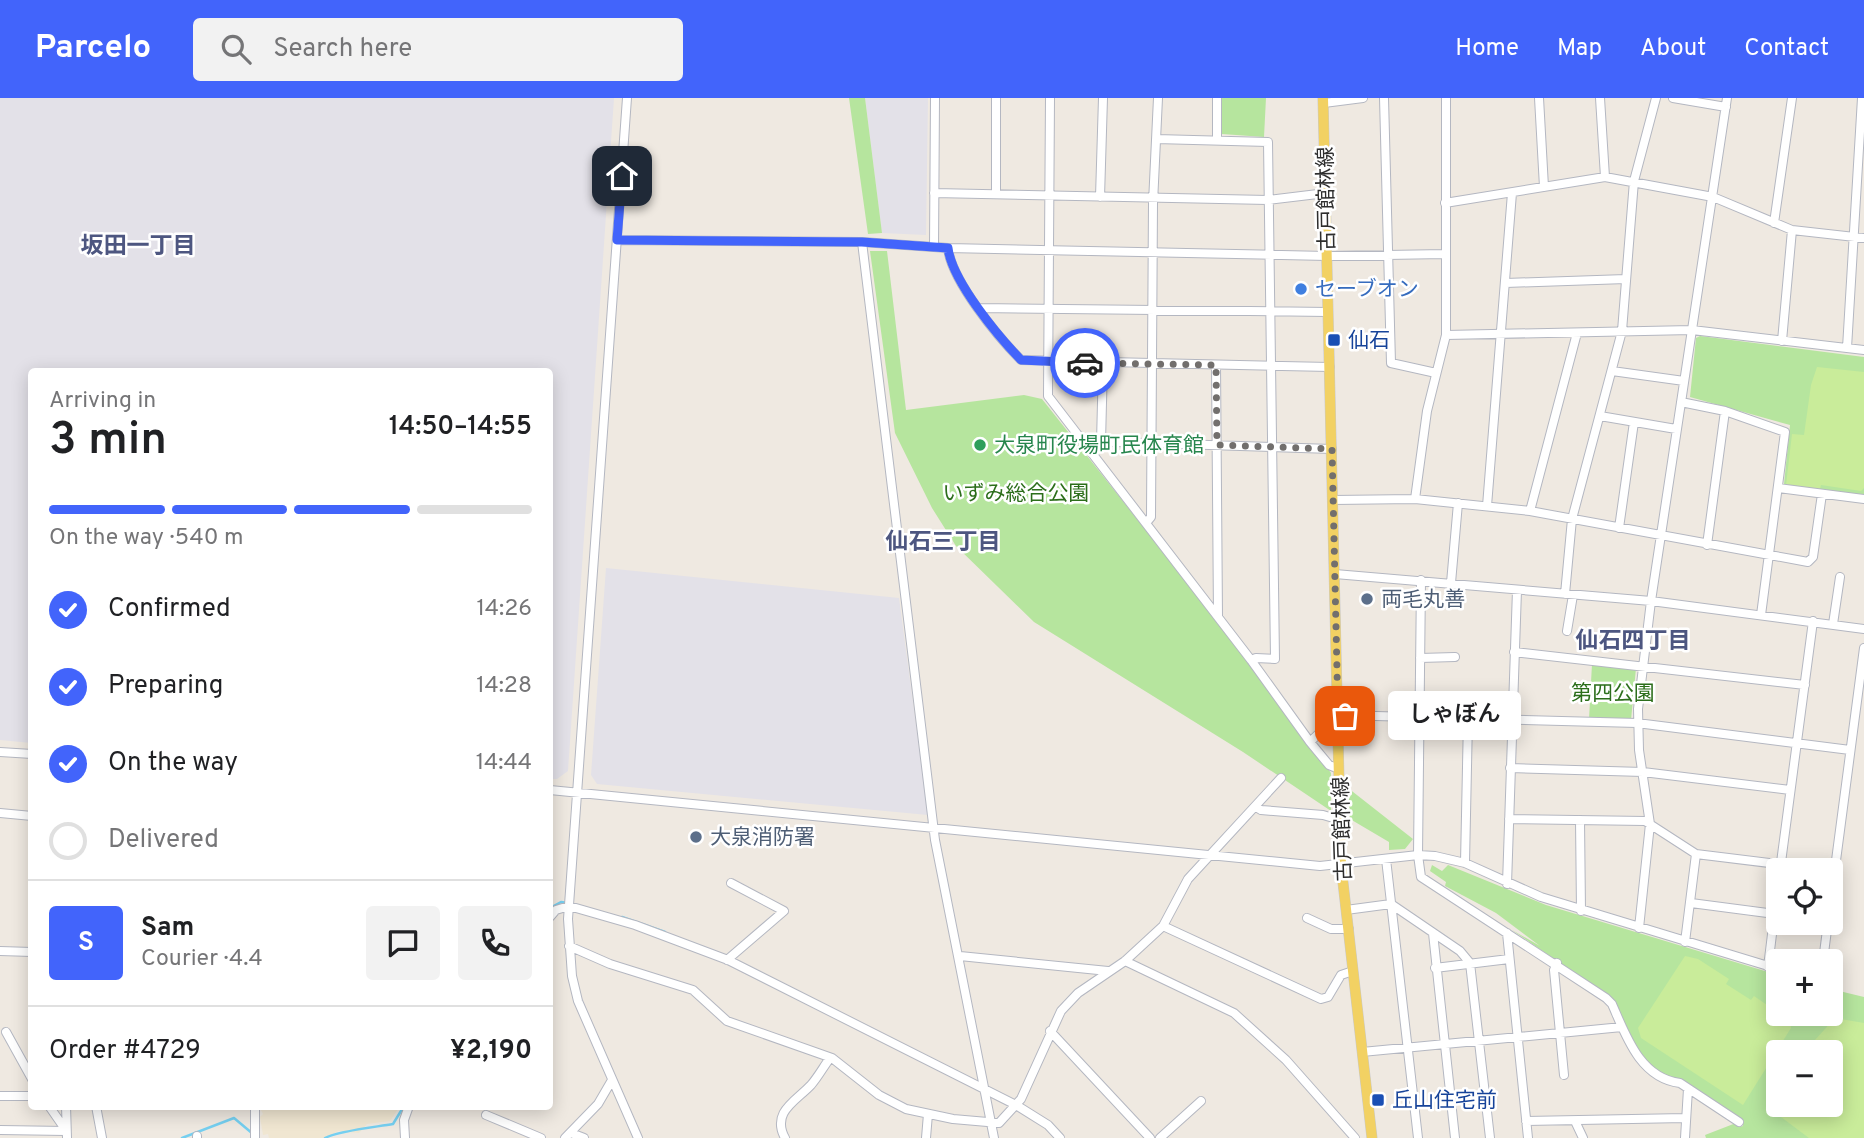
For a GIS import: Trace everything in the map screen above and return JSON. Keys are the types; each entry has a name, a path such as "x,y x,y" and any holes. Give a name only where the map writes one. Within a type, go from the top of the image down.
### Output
{"main road":[{"name":"古戸館林線","path":"1323,101 1342,865 1372,1138"}],"street":[{"path":"627,98 569,906 569,946 578,1001 638,1138"},
{"path":"934,247 936,98"},
{"path":"996,98 996,194"},
{"path":"1050,98 1047,195 1048,396 1251,660 1310,742 1329,765 1339,769"},
{"path":"1100,197 1103,98"},
{"path":"1146,523 1151,517 1157,98"},
{"path":"1217,98 1217,140"},
{"path":"1323,101 1363,98"},
{"path":"1384,98 1391,363 1436,373"},
{"path":"1415,499 1427,411 1446,335 1446,98"},
{"path":"1539,98 1544,187"},
{"path":"1601,98 1605,177"},
{"path":"1567,631 1572,519 1622,331 1634,181 1656,98"},
{"path":"1639,928 1650,824 1637,723 1643,664 1726,103 1673,98"},
{"path":"1774,223 1792,98"},
{"path":"1847,348 1862,98"},
{"path":"1156,139 1268,142 1275,659 1251,660"},
{"path":"1445,203 1605,177 1713,197 1791,230 1864,238"},
{"path":"934,192 1268,200 1326,193"},
{"path":"1487,506 1503,334 1511,193"},
{"path":"1782,341 1791,230"},
{"path":"617,240 862,242 948,248 1327,256 1445,254"},
{"path":"862,242 934,828 994,1138"},
{"path":"948,248 954,268 979,308 1021,360 1330,367"},
{"path":"1506,283 1626,279"},
{"path":"979,308 1328,312"},
{"path":"1446,335 1692,330 1864,350"},
{"path":"1530,511 1577,333"},
{"path":"1101,442 1103,363"},
{"path":"1216,365 1218,617"},
{"path":"1612,370 1684,381"},
{"path":"1681,402 1725,411 1783,429 1761,615"},
{"path":"1707,545 1725,411"},
{"path":"1600,416 1676,429"},
{"path":"1619,528 1634,422"},
{"path":"1083,441 1332,449"},
{"path":"1778,488 1864,499"},
{"path":"1333,500 1415,499 1530,511 1808,562 1813,560 1822,494"},
{"path":"1451,583 1458,503"},
{"path":"1335,575 1651,601 1864,629"},
{"path":"1833,624 1840,577"},
{"path":"1421,580 1419,872 1425,882 1557,964 1610,1002 1640,1063 1688,1089 1739,1122"},
{"path":"1507,884 1510,720 1517,590"},
{"path":"1781,858 1813,621"},
{"path":"1832,858 1864,648"},
{"path":"1514,652 1643,664 1805,685"},
{"path":"1420,658 1455,657"},
{"path":"1310,742 1338,715 1637,723 1850,750"},
{"path":"1465,863 1468,719"},
{"path":"0,752 28,754"},
{"path":"1510,768 1643,772 1790,790"},
{"path":"569,946 610,964 693,990 727,1021 830,1058 879,1096 906,1110 999,1122 1027,1089 1050,1031 1061,1012 1078,993 1125,961 1163,926 1188,879 1281,778"},
{"path":"553,790 1320,866 1418,855 1465,863 1507,884 1581,911 1766,966"},
{"path":"1256,807 1261,810 1323,815 1340,820"},
{"path":"0,813 28,816"},
{"path":"1510,819 1650,824 1696,854 1766,865"},
{"path":"1580,820 1581,911"},
{"path":"1685,942 1696,854"},
{"path":"1386,859 1418,1138"},
{"path":"727,960 784,911 731,883"},
{"path":"1691,903 1766,913"},
{"path":"1346,910 1391,904 1460,951 1470,963 1490,1138"},
{"path":"553,914 569,906 635,925 727,960 1016,1105 1048,1125 1060,1138"},
{"path":"1307,918 1331,929 1349,929"},
{"path":"1163,926 1321,999 1328,997 1340,975 1353,971"},
{"path":"1433,933 1455,1138"},
{"path":"1507,933 1528,1138"},
{"path":"0,951 28,952"},
{"path":"960,956 1108,971"},
{"path":"1435,968 1508,959"},
{"path":"1125,961 1234,1013 1286,1060 1355,1138"},
{"path":"1557,964 1554,970 1564,1075"},
{"path":"1362,1052 1622,1027"},
{"path":"1050,1031 1150,1138"},
{"path":"6,1032 28,1072"},
{"path":"785,1138 780,1123 783,1113 811,1085 830,1058"},
{"path":"568,1135 598,1104 612,1080"},
{"path":"1685,1138 1688,1089"},
{"path":"0,1096 28,1096"},
{"path":"1160,1138 1201,1101"},
{"path":"51,1110 67,1135"},
{"path":"66,1110 67,1135"},
{"path":"97,1110 102,1138"},
{"path":"255,1110 255,1138"},
{"path":"405,1138 404,1120 408,1110"},
{"path":"926,1138 928,1114"},
{"path":"486,1115 541,1138"},
{"path":"1527,1121 1685,1118"},
{"path":"1575,1121 1583,1138"},
{"path":"0,1130 67,1135"},
{"path":"568,1135 584,1138"}],"shaded area":[{"path":"0,98 614,98 568,771 553,779 553,368 28,368 28,743 0,740"},
{"path":"865,98 928,98 926,235 882,233"},
{"path":"606,568 899,598 928,815 597,784 591,775"},
{"path":"261,1110 397,1110 390,1121 367,1124 359,1133 338,1131 326,1138 269,1138 268,1134 263,1135 260,1117 263,1114"}],"green space":[{"path":"849,98 865,98 882,233 868,234"},
{"path":"1222,98 1266,98 1264,137 1222,134"},
{"name":"いずみ総合公園","path":"870,251 887,251 906,410 1024,395 1042,399 1244,654 1331,773 1331,811 1243,752 1034,622 956,546 932,508 895,433"},
{"path":"1700,336 1864,357 1864,495 1784,484 1790,425 1690,397 1696,338"},
{"path":"1817,367 1864,372 1864,488 1861,491 1821,485 1820,489 1786,485 1792,434 1804,435 1811,385"},
{"name":"第四公園","path":"1592,664 1636,668 1631,720 1589,719"},
{"path":"1348,788 1413,839 1405,849 1389,850 1389,842 1350,819"},
{"path":"1432,865 1442,871 1448,865 1546,905 1766,971 1766,1026 1843,1026 1843,992 1864,997 1864,1138 1706,1138 1705,1135 1736,1123 1739,1127 1743,1126 1743,1122 1683,1080 1671,1078 1644,1062 1611,998 1512,930 1540,946 1496,913 1445,886 1446,882 1430,871"},
{"path":"1685,956 1698,959 1729,979 1726,984 1751,1000 1754,996 1766,1004 1766,1026 1791,1028 1784,1040 1766,1040 1766,1068 1743,1105 1641,1038 1638,1028"},
{"path":"1843,1019 1864,1023 1864,1138 1809,1138 1781,1117 1843,1117 1843,1040 1815,1040 1828,1026 1843,1026"}],"waterway":[{"path":"553,906 561,902 569,903"},
{"path":"622,917 665,932"},
{"path":"325,1138 347,1131 393,1124 402,1110"},
{"path":"182,1138 234,1118 253,1134"}],"way so far":[{"path":"1085,363 1216,365 1217,445 1332,449 1338,715 1345,716"}],"place":[{"name":"セーブオン","path":"1301,289"},
{"name":"仙石","path":"1334,340"},
{"name":"大泉町役場町民体育館","path":"980,445"},
{"name":"両毛丸善","path":"1367,599"},
{"name":"しゃぼん","path":"1345,716"},
{"name":"大泉消防署","path":"696,837"},
{"name":"丘山住宅前","path":"1378,1100"}],"district":[{"name":"坂田一丁目","path":"138,245"},
{"name":"仙石三丁目","path":"943,541"},
{"name":"仙石四丁目","path":"1633,640"}],"route":[{"path":"622,176 617,240 862,242 948,248 949,258 964,285 1021,360 1085,363"}]}
